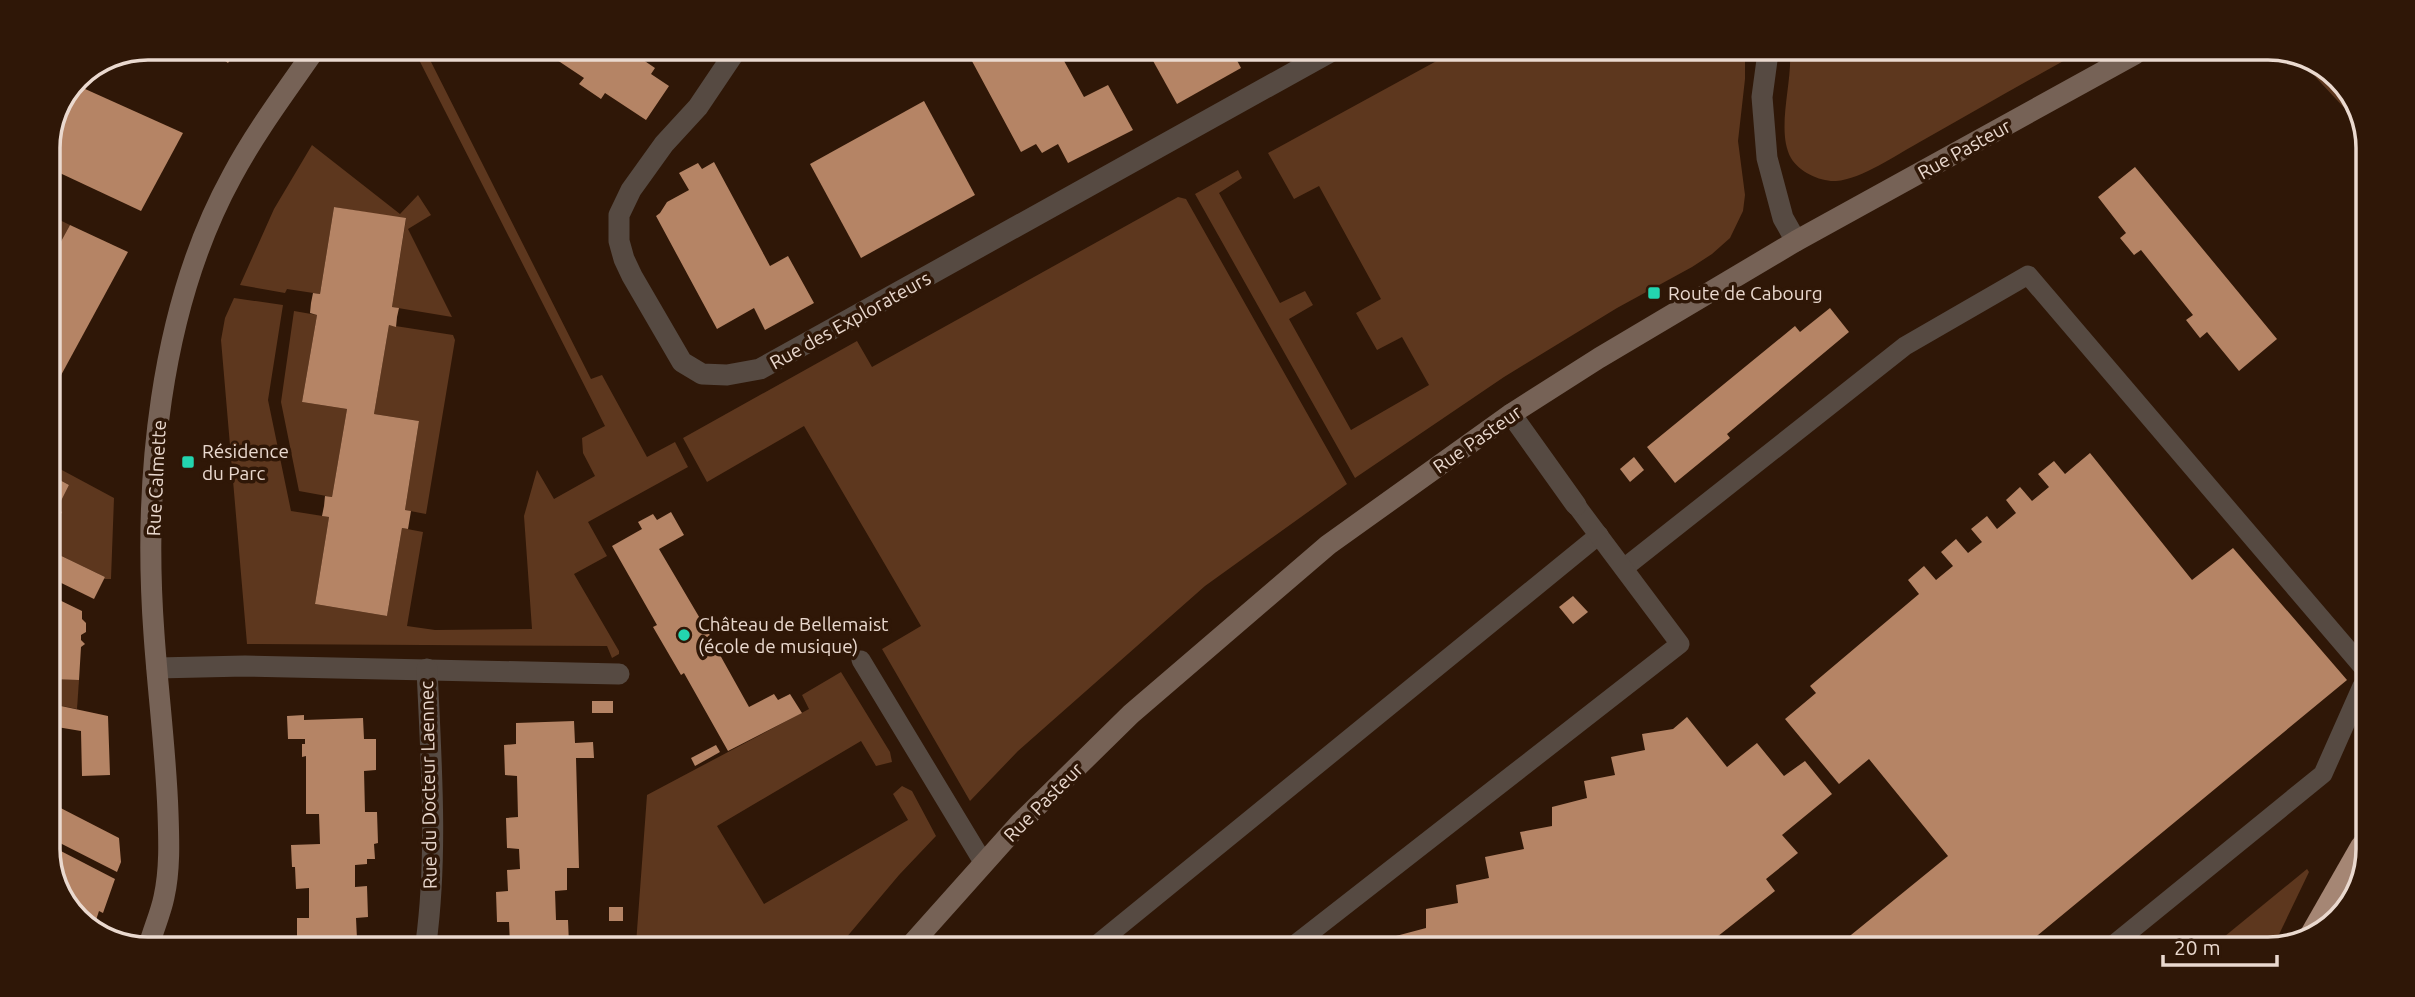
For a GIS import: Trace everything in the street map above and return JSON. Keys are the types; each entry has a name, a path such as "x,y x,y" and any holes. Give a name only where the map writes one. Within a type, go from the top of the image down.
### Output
{"highway":[{"path":"2318,921 2355,856"}],"main road":[{"name":"Rue Calmette","path":"152,937 164,897 169,851 152,569 154,450 162,387 198,253 231,176 308,60"},
{"name":"Rue Pasteur","path":"918,937 983,862 1131,714 1328,545 1511,414 1599,358 1797,241 2124,60"}],"street":[{"name":"Rue des Explorateurs","path":"724,60 698,107 658,152 631,190 619,215 619,241 624,259 681,362 702,373 727,375 760,369 1316,60"},
{"path":"1767,60 1762,97 1767,158 1783,218 1797,241"},
{"path":"1511,414 1576,505"},
{"name":"Rue du Docteur Laennec","path":"156,668 245,666 619,674"},
{"name":"Rue du Docteur Laennec","path":"427,669 433,820 427,937"}],"lane":[{"path":"1624,568 1905,346 2028,275 2356,659"},
{"path":"1304,937 1680,643 1576,505"},
{"path":"1106,937 1598,535"},
{"path":"861,660 983,862"},
{"path":"2123,937 2323,774 2356,700"}],"shaded area":[{"path":"419,60 430,60 591,379 602,375 647,457 675,442 688,467 588,522 607,556 574,574 619,651 619,654 612,658 607,646 247,644 221,340 225,318 234,298 283,305 268,400 291,511 329,517 315,604 387,616 402,528 423,532 407,626 435,630 532,629 524,516 537,470 554,499 595,476 583,453 582,438 605,426"},
{"path":"1438,60 1745,60 1738,141 1745,195 1743,211 1730,238 1692,267 1617,308 1504,377 1355,478 1195,194 1238,170 1242,178 1219,193 1280,303 1305,291 1313,305 1289,319 1351,430 1429,385 1402,337 1377,350 1356,313 1381,299 1319,186 1294,199 1268,153"},
{"path":"1790,60 2065,60 1878,166 1857,176 1836,181 1824,180 1805,172 1791,158 1785,135"},
{"path":"2308,69 2330,85 2348,112"},
{"path":"312,145 400,214 418,195 431,215 408,229 452,317 392,307 406,219 334,207 320,294 287,289 285,293 240,285 274,209"},
{"path":"1178,197 1186,199 1347,484 1205,586 1018,751 970,801 882,649 921,626 804,426 707,482 683,438 857,341 872,367"},
{"path":"60,220 70,225 60,243"},
{"path":"294,311 317,315 302,402 347,409 332,497 299,491 281,402"},
{"path":"389,325 453,335 455,340 426,514 405,510 419,421 374,414"},
{"path":"60,469 114,498 111,579 104,579 105,577 60,555 60,503 69,485 60,480"},
{"path":"841,672 890,752 892,762 876,766 861,741 717,826 764,904 908,820 893,794 902,786 912,791 936,836 847,937 637,937 647,795 809,709 802,695"},
{"path":"60,679 79,680 77,709 60,706"},
{"path":"2307,869 2309,872 2278,936 2224,937"}],"building":[{"path":"557,60 643,60 655,68 651,74 669,86 646,120 605,93 601,99 579,84 584,78"},
{"path":"971,60 1064,60 1084,97 1108,85 1133,130 1068,163 1058,144 1042,153 1036,144 1021,152"},
{"path":"1153,60 1237,60 1241,68 1177,104"},
{"path":"83,88 183,133 141,211 60,173 61,130 66,114"},
{"path":"924,101 975,195 861,258 810,164"},
{"path":"714,162 770,266 788,256 814,303 765,330 754,308 717,329 656,216 667,202 689,190 679,173 698,163 702,169"},
{"path":"2135,167 2277,339 2239,371 2207,332 2200,338 2186,320 2193,315 2141,250 2134,255 2120,238 2126,233 2098,197"},
{"path":"334,207 406,218 392,307 399,308 396,327 389,325 374,414 419,421 405,510 411,511 408,529 402,528 387,616 315,604 329,517 322,516 325,496 332,497 347,409 302,402 317,315 310,313 311,303 313,293 320,294"},
{"path":"70,225 128,252 60,377 60,243"},
{"path":"1830,308 1849,332 1727,434 1730,438 1675,483 1647,447 1795,326 1800,332"},
{"path":"2090,453 2192,580 2233,548 2347,680 2036,937 1849,937 1948,856 1869,759 1839,784 1785,719 1816,693 1810,686 1919,594 1908,580 1924,566 1936,580 1953,566 1941,552 1956,539 1968,553 1982,542 1971,529 1987,516 1997,529 2016,513 2006,500 2020,487 2032,501 2049,487 2038,474 2054,461 2065,474"},
{"path":"1634,457 1644,470 1630,482 1620,469"},
{"path":"60,480 69,485 60,503"},
{"name":"Château de Bellemaist (école de musique)","path":"671,512 684,535 659,549 749,707 774,694 778,700 790,694 802,713 728,751 684,673 681,675 653,627 657,625 612,546 642,529 638,522 653,514 657,520"},
{"path":"60,555 105,577 94,599 60,582"},
{"path":"1573,596 1588,612 1573,624 1559,607"},
{"path":"60,600 82,611 82,619 86,623 86,632 81,635 85,644 81,647 79,680 60,679"},
{"path":"592,701 613,701 613,713 592,713"},
{"path":"61,706 108,716 110,775 82,776 81,731 60,728"},
{"path":"304,715 304,720 363,718 364,739 376,739 376,770 364,771 365,812 377,812 378,843 374,844 375,859 367,859 367,864 355,865 355,887 367,886 368,917 356,918 357,937 297,937 297,918 309,918 309,888 296,889 291,845 320,844 319,814 306,814 306,756 302,757 302,744 305,744 305,739 288,739 287,716"},
{"path":"1687,717 1727,767 1757,743 1784,776 1805,761 1832,794 1782,835 1798,853 1766,879 1775,891 1717,937 1396,937 1426,928 1426,909 1458,903 1456,885 1489,878 1485,857 1524,849 1520,832 1552,826 1552,807 1587,798 1584,781 1615,775 1611,757 1645,750 1642,734 1673,729"},
{"path":"574,721 575,743 593,742 594,758 576,758 579,868 567,868 567,890 555,891 556,920 568,920 569,937 510,937 509,922 497,922 496,892 508,891 507,870 520,869 519,849 507,848 506,818 518,817 517,776 505,775 504,745 516,744 516,723"},
{"path":"716,745 720,752 695,766 691,758"},
{"path":"60,808 119,838 121,862 117,872 60,843"},
{"path":"60,851 115,879 103,913 99,911 96,921 71,894 61,867"},
{"path":"609,907 623,907 623,921 609,921"}],"place":[{"name":"Route de Cabourg","path":"1654,293"},
{"name":"Résidence du Parc","path":"188,462"},
{"name":"Château de Bellemaist (école de musique)","path":"684,635"}]}
